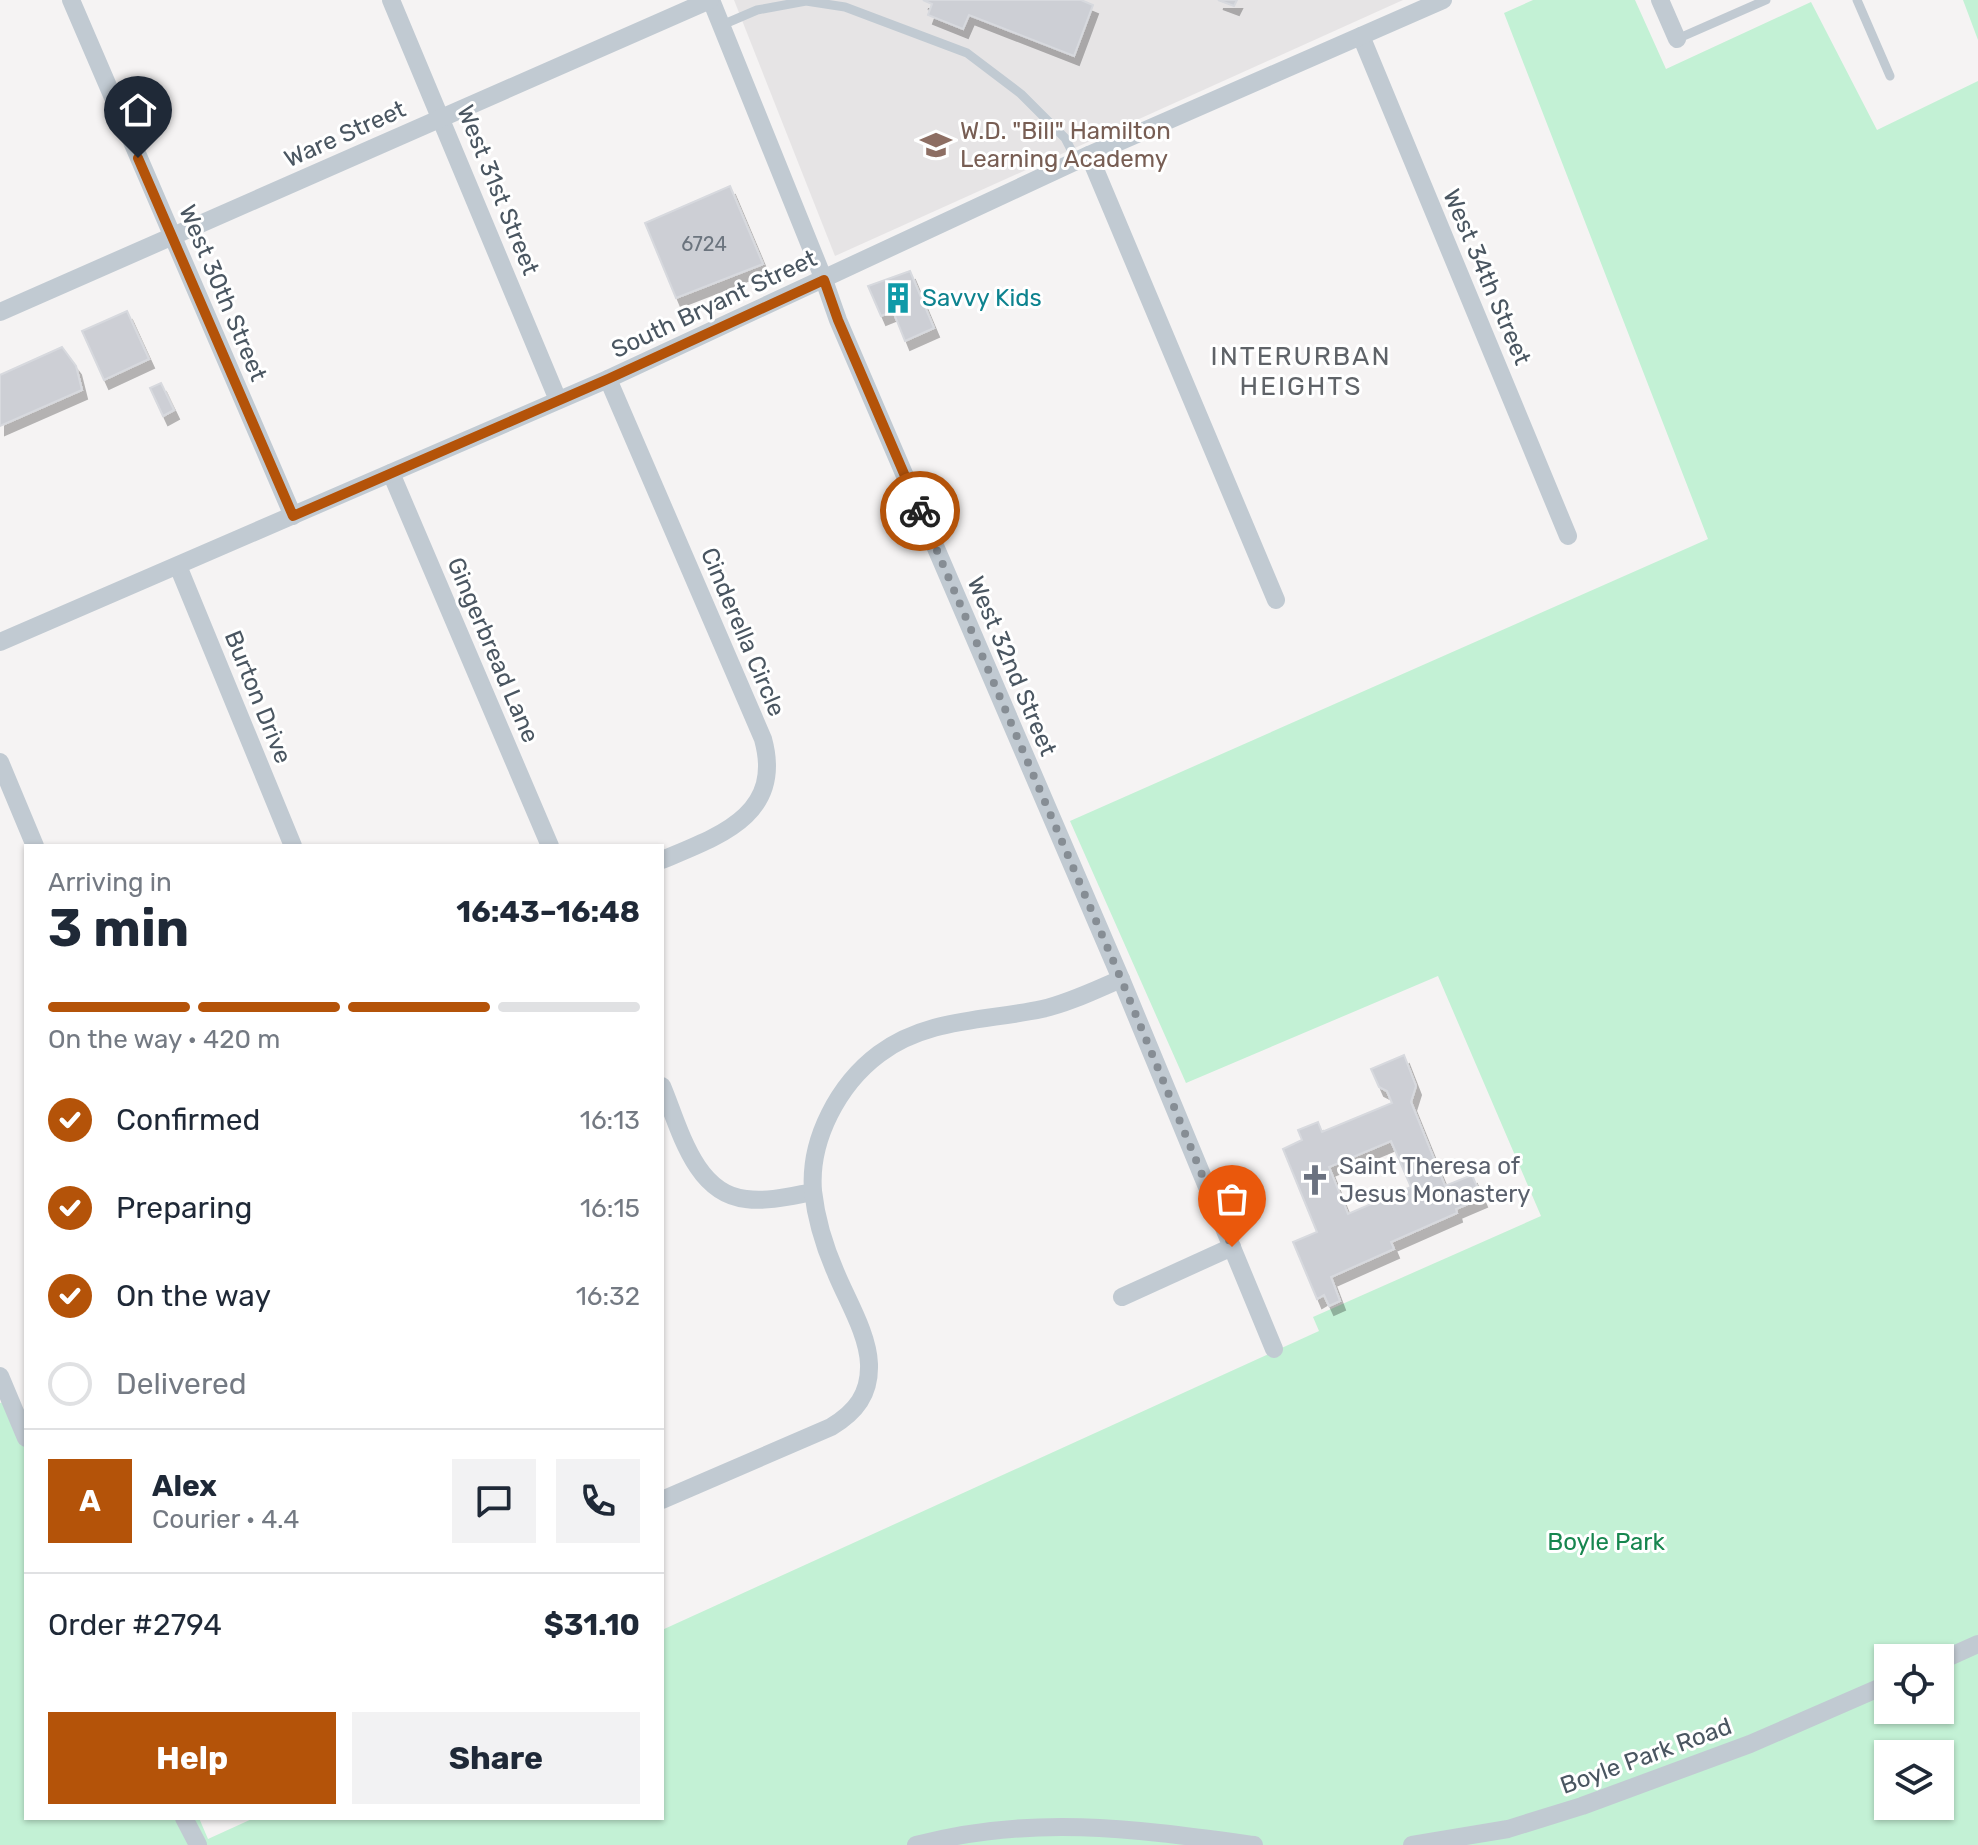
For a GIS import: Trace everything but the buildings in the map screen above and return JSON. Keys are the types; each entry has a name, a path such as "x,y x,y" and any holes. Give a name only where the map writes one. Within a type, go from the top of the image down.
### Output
{"street":[{"name":"West 30th Street","path":"71,0 293,516"},
{"name":"West 31st Street","path":"391,0 558,400"},
{"name":"Ware Street","path":"0,312 710,0"},
{"name":"West 32nd Street","path":"710,0 844,335 1121,979 1274,1349"},
{"name":"South Bryant Street","path":"0,642 608,379 1083,158 1443,0"},
{"path":"1660,0 1677,39"},
{"name":"West 34th Street","path":"1361,36 1568,536"},
{"path":"1083,158 1276,600"},
{"name":"Cinderella Circle","path":"608,379 768,755 765,787 749,814 737,825 664,859"},
{"name":"Gingerbread Lane","path":"391,473 549,844"},
{"name":"Burton Drive","path":"178,566 292,844"},
{"path":"0,762 34,844"},
{"path":"664,1499 831,1427 848,1417 865,1394 867,1351 833,1266 813,1192 816,1155 832,1109 845,1088 880,1053 930,1028 1043,1009 1121,979"},
{"path":"664,1091 697,1169 718,1190 747,1200 813,1192"},
{"path":"1122,1297 1232,1247"},
{"path":"0,1376 24,1433"},
{"path":"1954,1655 1978,1644"},
{"name":"Boyle Park Road","path":"1412,1845 1508,1829 1582,1806 1750,1744 1874,1690"},
{"path":"185,1820 198,1845"},
{"path":"916,1845 1015,1827 1092,1825 1254,1845"}],"lane":[{"path":"1677,39 1766,0"},
{"path":"1857,0 1890,76"},
{"path":"722,25 757,10 806,1 845,7 967,53 1021,94 1083,158"}],"shaded area":[{"name":"W.D. \"Bill\" Hamilton Learning Academy","path":"734,0 1403,0 835,256"}],"green space":[{"name":"Boyle Park","path":"1533,0 1635,0 1666,69 1811,2 1877,130 1978,81 1978,1845 0,1845 0,1403 10,1400 24,1432 24,1820 200,1820 208,1839 250,1820 664,1820 664,1629 1319,1331 1313,1317 1541,1216 1438,976 1186,1083 1070,821 1708,539 1504,13"},
{"path":"1963,0 1978,0 1978,40"}],"way so far":[{"path":"920,511 1121,979 1232,1247"}],"place":[{"name":"W.D. \"Bill\" Hamilton Learning Academy","path":"936,145"},
{"name":"Savvy Kids","path":"898,298"},
{"name":"Saint Theresa of Jesus Monastery","path":"1315,1180"}],"district":[{"name":"INTERURBAN HEIGHTS","path":"1301,371"}],"route":[{"path":"138,158 293,516 608,379 824,280 838,320 920,511"}]}
